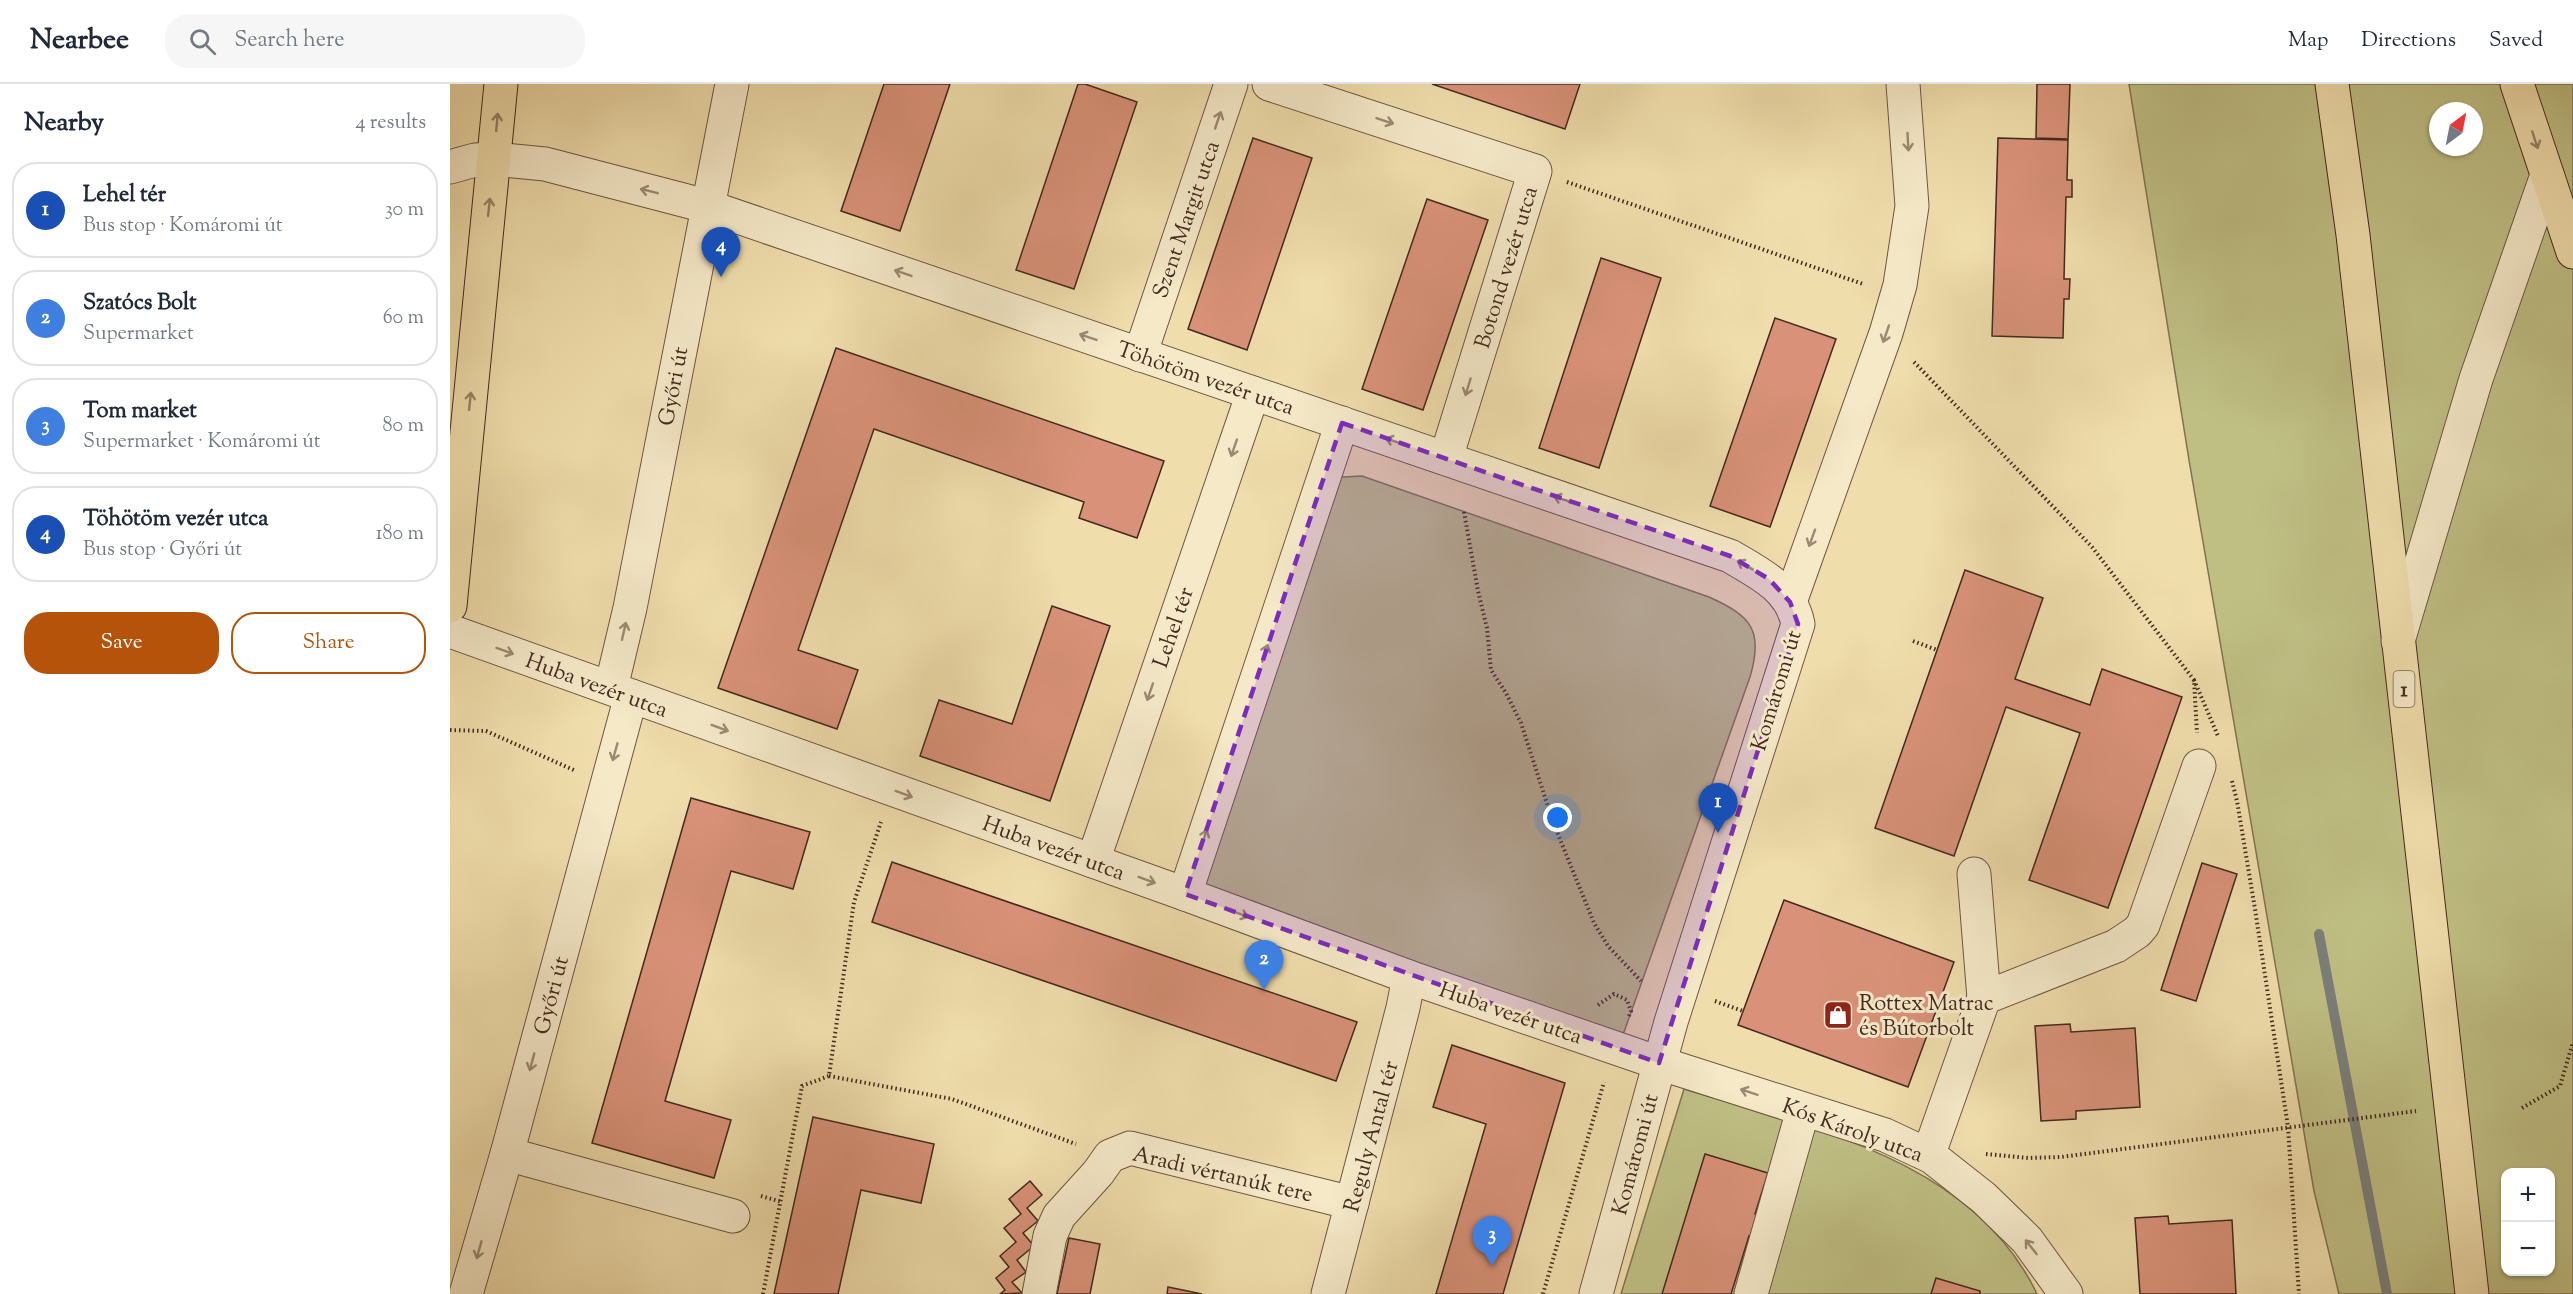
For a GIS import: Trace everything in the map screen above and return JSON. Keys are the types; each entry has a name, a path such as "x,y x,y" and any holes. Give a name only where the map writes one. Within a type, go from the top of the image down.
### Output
{"main road":[{"path":"450,606 501,84"},
{"name":"1","path":"2332,84 2353,236 2472,1294"},
{"path":"2517,84 2573,252"}],"street":[{"name":"Győri út","path":"466,1294 507,1154 607,781 621,692 630,608 706,206 732,84"},
{"name":"Szent Margit utca","path":"1140,355 1231,84"},
{"name":"Botond vezér utca","path":"1269,84 1358,97 1535,171 1446,458"},
{"name":"Komáromi út","path":"1596,1294 1659,1063 1798,624 1790,602 1886,333 1900,285 1912,206 1903,84"},
{"name":"Töhötöm vezér utca","path":"450,167 475,160 494,159 545,164 706,206 1730,556 1769,579 1790,602"},
{"path":"2398,641 2476,379 2547,175"},
{"name":"Lehel tér","path":"1093,861 1253,393"},
{"path":"1185,894 1342,423"},
{"name":"Huba vezér utca","path":"450,631 1185,894 1409,977 1659,1063"},
{"path":"1983,998 2121,944 2137,932 2143,925 2210,755"},
{"path":"1933,1142 1983,998 1974,874"},
{"name":"Reguly Antal tér","path":"1328,1294 1403,1008 1409,977"},
{"name":"Kós Károly utca","path":"1659,1063 1885,1135 1932,1157 1984,1198 2027,1240 2066,1294"},
{"path":"1751,1294 1803,1110"},
{"name":"Aradi vértanúk tere","path":"1039,1294 1050,1236 1059,1215 1098,1173 1110,1156 1130,1148 1352,1203"},
{"path":"507,1154 733,1216"}],"path":[{"path":"1535,171 1873,288 1900,285"},
{"path":"1886,333 2092,547 2194,680 2210,755"},
{"path":"1464,512 1487,628 1491,670 1521,723 1553,822 1594,923 1608,946 1641,981"},
{"path":"1913,641 1937,650"},
{"path":"2194,680 2210,755"},
{"path":"450,730 486,731 595,779 607,781"},
{"path":"2231,778 2255,909 2288,1127 2299,1294"},
{"path":"829,1076 854,902 875,836 894,790"},
{"path":"1715,1001 1743,1011"},
{"path":"2522,1108 2560,1086 2573,1042"},
{"path":"1543,1294 1598,1098 1618,1048"},
{"path":"763,1294 802,1086 829,1076 952,1099 1110,1156"},
{"path":"1984,1153 2028,1158 2061,1156 2420,1110"}],"highlighted area":[{"path":"1342,423 1730,556 1769,579 1790,602 1798,624 1659,1063 1185,894"}],"green space":[{"path":"2129,84 2573,84 2573,1294 2339,1294 2314,1191 2189,460"},
{"path":"1326,472 1344,477 1362,476 1709,597 1735,611 1751,626 1755,647 1750,677 1618,1049 1185,894"},
{"path":"1684,1089 1835,1136 1884,1156 1931,1181 1973,1211 2009,1248 2037,1294 1621,1294"}],"building":[{"path":"884,84 950,84 900,231 841,211"},
{"path":"1078,84 1085,84 1137,102 1074,289 1016,270"},
{"path":"1432,84 1580,84 1565,129"},
{"path":"2037,84 2070,84 2068,139 2036,138"},
{"path":"1253,138 1312,158 1247,350 1188,329"},
{"path":"1998,138 2068,140 2067,180 2072,180 2072,197 2066,197 2064,279 2070,279 2069,299 2064,299 2063,338 1992,336"},
{"path":"1427,199 1488,220 1423,410 1362,389"},
{"path":"1601,258 1661,278 1599,468 1539,448"},
{"path":"1775,318 1836,339 1770,527 1710,506"},
{"path":"836,348 1164,461 1137,538 1079,518 1084,502 874,429 798,650 858,670 837,729 718,688"},
{"path":"1965,570 2043,598 2015,679 2090,705 2102,669 2182,697 2108,908 2029,880 2080,733 2006,707 1954,856 1875,828"},
{"path":"1052,606 1110,626 1050,801 920,756 939,700 1012,724"},
{"path":"691,798 810,832 793,889 731,871 665,1101 731,1120 714,1178 592,1143"},
{"path":"892,862 1357,1022 1336,1081 872,922"},
{"path":"2202,863 2237,874 2196,1001 2161,990"},
{"path":"1784,900 1954,962 1908,1087 1738,1025"},
{"path":"2070,1024 2071,1032 2135,1028 2140,1107 2076,1111 2076,1119 2041,1121 2035,1026"},
{"path":"1452,1045 1565,1083 1503,1294 1436,1294 1486,1124 1433,1107"},
{"path":"813,1117 934,1144 921,1203 861,1190 838,1294 774,1294"},
{"path":"1705,1154 1768,1173 1755,1214 1763,1216 1756,1238 1749,1236 1731,1294 1662,1294"},
{"path":"1030,1181 1042,1195 1027,1208 1038,1221 1023,1233 1034,1246 1017,1260 1026,1272 1012,1282 1022,1293 1000,1294 1005,1290 996,1278 1009,1267 1000,1256 1016,1242 1004,1228 1021,1214 1009,1199"},
{"path":"2168,1216 2169,1224 2232,1220 2236,1294 2140,1294 2135,1218"},
{"path":"1069,1238 1100,1244 1090,1294 1057,1294"},
{"path":"1936,1278 1980,1291 1980,1294 1931,1294"},
{"path":"1168,1287 1202,1294 1167,1294"}],"waterway":[{"path":"2319,934 2387,1294"}],"place":[{"name":"Töhötöm vezér utca","path":"721,277"},
{"name":"Lehel tér","path":"1718,833"},
{"name":"Szatócs Bolt","path":"1264,990"},
{"name":"Rottex Matrac és Bútorbolt","path":"1838,1015"},
{"name":"Tom market","path":"1492,1266"}]}
